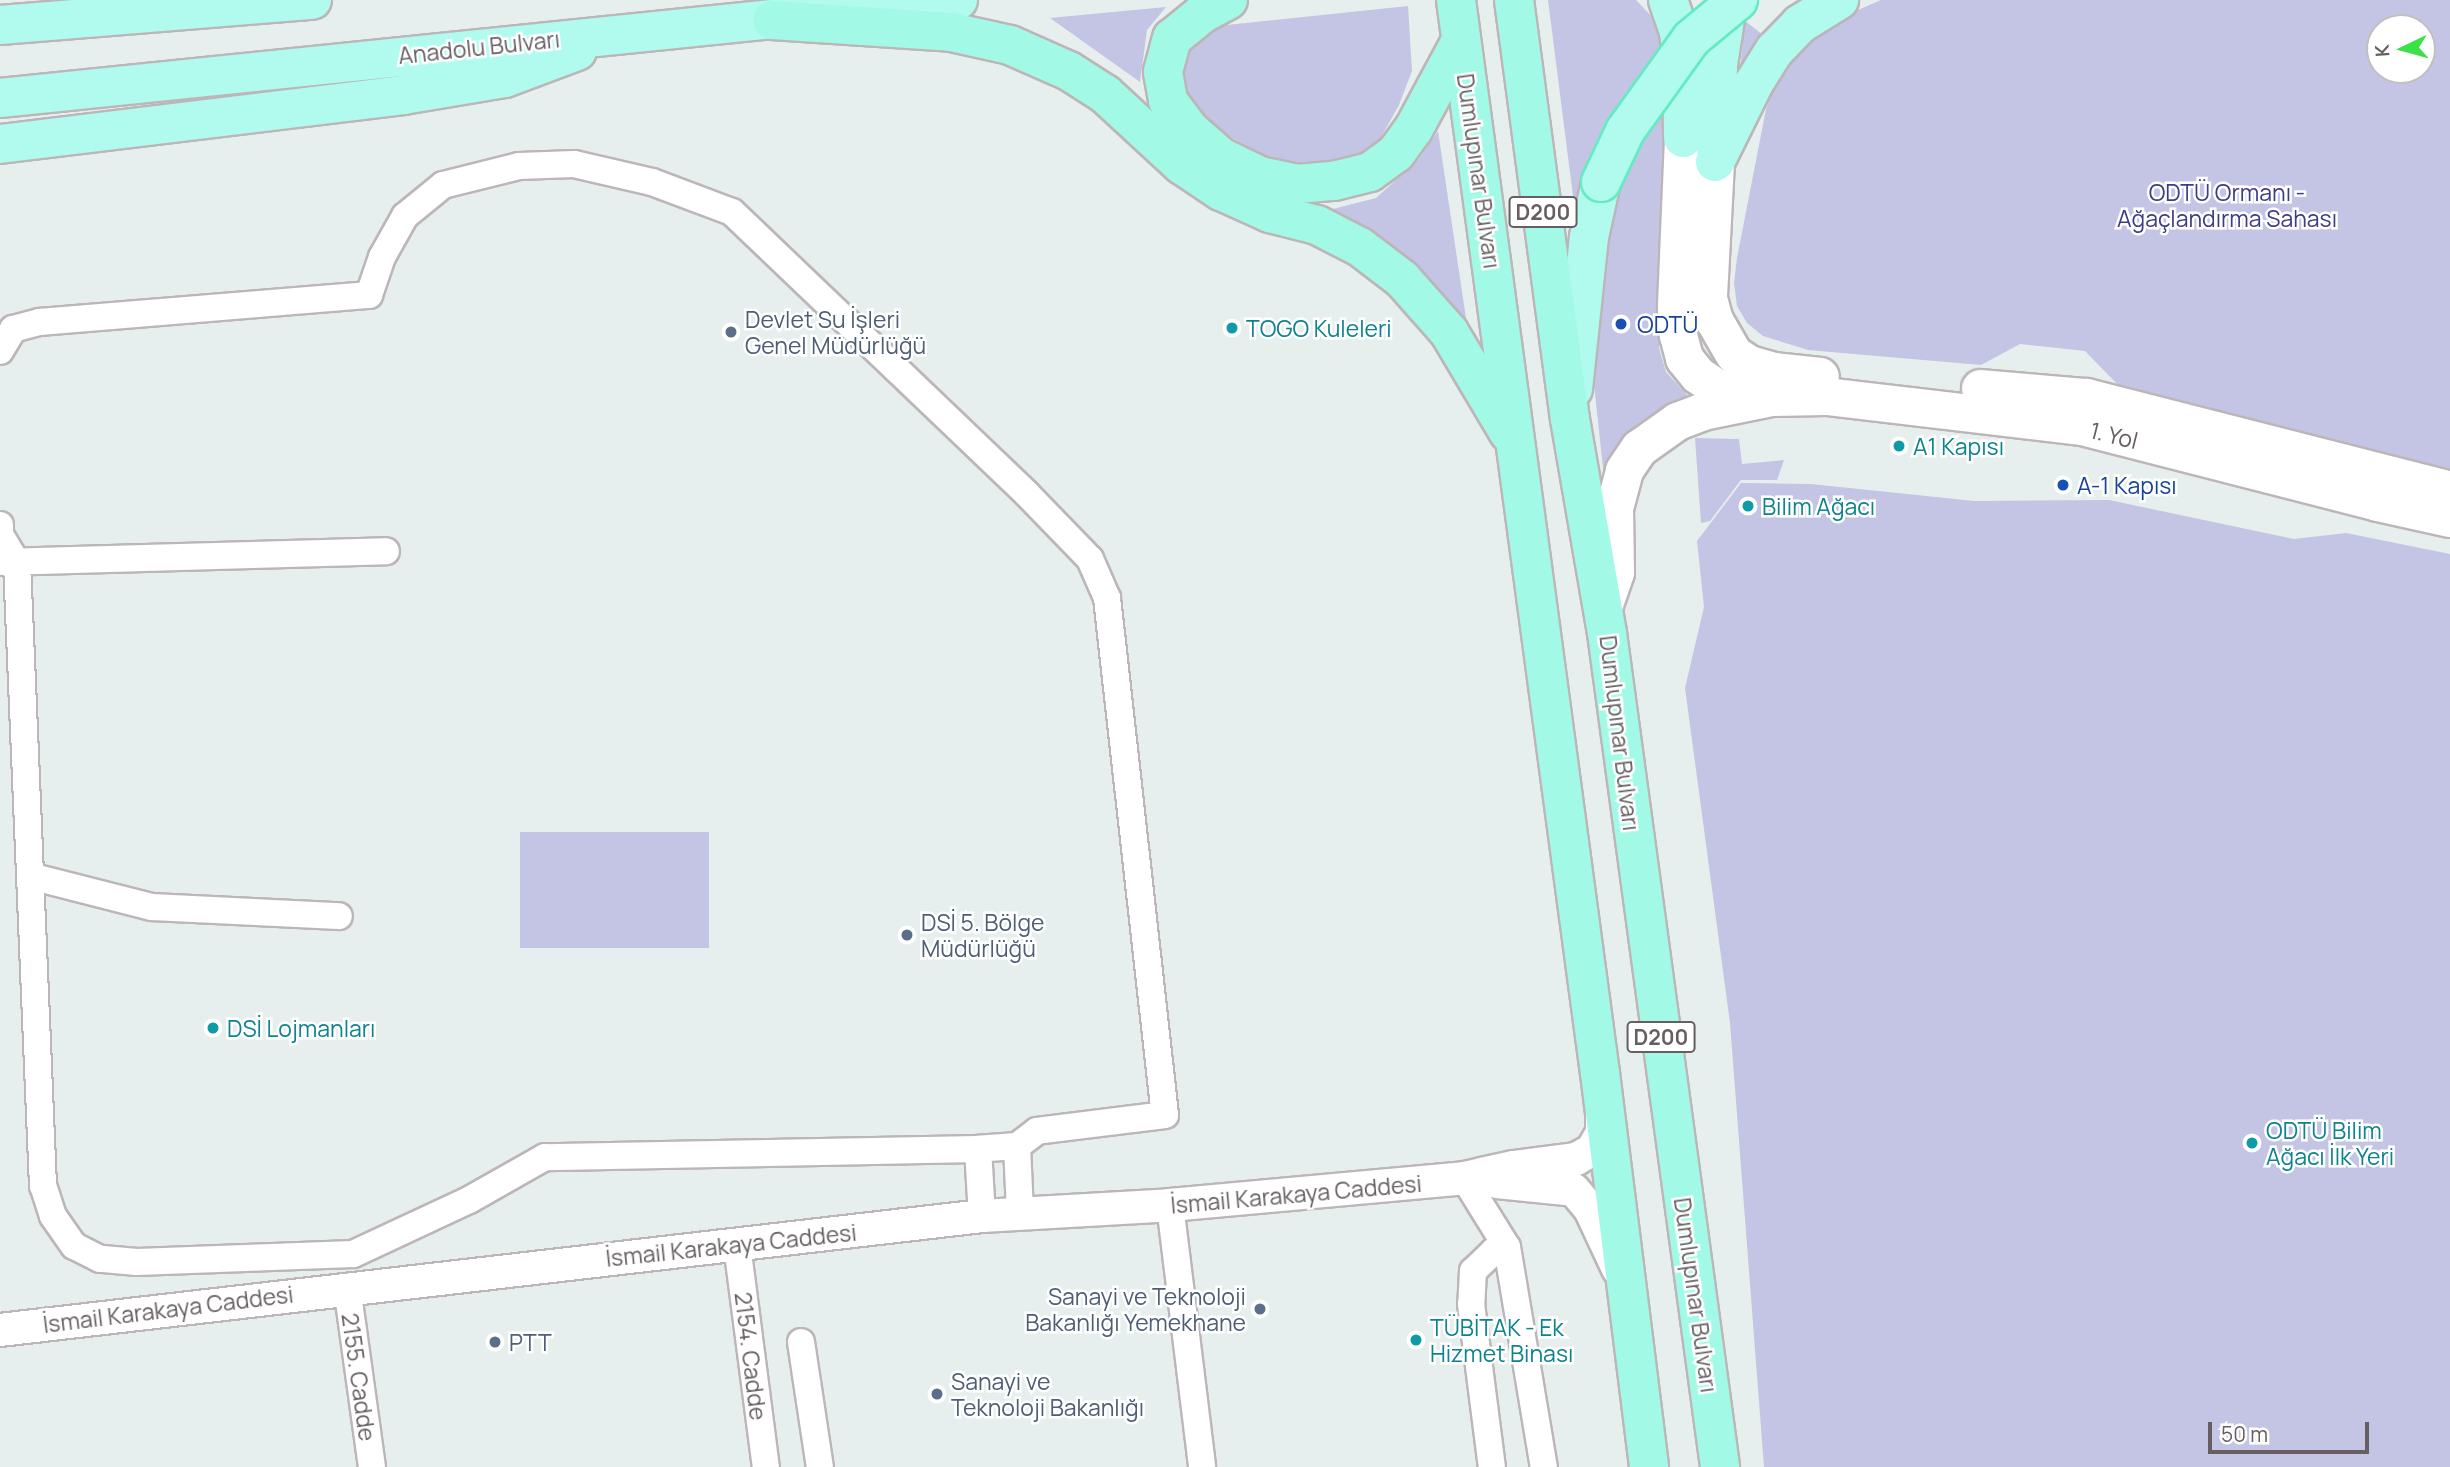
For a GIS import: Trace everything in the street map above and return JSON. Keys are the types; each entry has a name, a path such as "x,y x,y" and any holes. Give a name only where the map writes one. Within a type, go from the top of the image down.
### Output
{"highway":[{"path":"1228,0 1202,15 1172,38 1163,72 1168,101 1190,130 1221,157 1260,176 1297,184 1334,181 1370,172 1396,153 1413,130 1458,17"},
{"name":"Dumlupınar Bulvarı","path":"1515,2 1570,419 1603,607 1720,1467"},
{"name":"Dumlupınar Bulvarı","path":"1458,17 1600,1073 1643,1466"},
{"path":"772,20 951,32 1010,45 1069,71 1105,94 1182,165 1221,191 1270,213 1317,225 1360,247 1402,279 1448,332 1517,447"}],"main road":[{"path":"0,25 312,0"},
{"name":"Anadolu Bulvarı","path":"0,98 958,0"},
{"path":"1668,0 1679,32 1682,62 1683,138 1676,308 1678,335 1684,358 1698,375 1716,387 1777,380 1939,384 2000,402"},
{"path":"1728,0 1718,65 1708,298 1714,320 1734,354 1777,380"},
{"path":"1570,419 1588,237 1601,182 1625,131 1691,39 1738,0"},
{"path":"1715,162 1754,83 1775,50 1800,24 1839,0"},
{"path":"0,145 403,95 505,78 626,33"},
{"path":"1603,607 1615,572 1614,508 1624,470 1639,448 1676,421 1777,380"},
{"name":"1. Yol","path":"1777,380 1826,396 2000,402 2086,397 2450,491"},
{"name":"1. Yol","path":"2000,402 2082,426 2377,502 2450,518"}],"street":[{"path":"0,351 13,329 40,322 369,295 382,257 405,216 443,185 519,166 574,164 652,182 732,212 1090,559 1107,598 1165,1115 1037,1131 1017,1146 978,1149 545,1157 469,1200 353,1254 137,1262 100,1259 74,1245 53,1216 43,1186 30,876 8,563 0,525"},
{"path":"8,563 386,551"},
{"path":"30,876 152,906 340,916"},
{"name":"İsmail Karakaya Caddesi","path":"8,1324 982,1216 1170,1205 1464,1178 1513,1167 1576,1159 1592,1150 1602,1133 1600,1073"},
{"path":"1017,1146 1020,1213"},
{"path":"978,1149 982,1216"},
{"path":"1464,1178 1507,1247 1544,1467"},
{"name":"İsmail Karakaya Caddesi","path":"1464,1178 1574,1190 1590,1209 1625,1285"},
{"path":"1170,1205 1202,1467"},
{"name":"2154. Cadde","path":"737,1245 766,1467"},
{"path":"1492,1467 1471,1304 1473,1271 1494,1251 1507,1247"},
{"name":"2155. Cadde","path":"347,1287 372,1467"},
{"path":"0,1356 8,1324"},
{"path":"801,1342 820,1467"}],"green space":[{"path":"1548,0 1636,0 1655,20 1660,48 1585,175 1574,204"},
{"name":"ODTÜ Ormanı - Ağaçlandırma Sahası","path":"1881,0 2450,0 2450,471 2122,389 2085,351 2020,344 1981,365 1808,350 1763,336 1747,323 1737,306 1734,283 1737,258 1766,109 1776,83 1816,36 1842,17"},
{"path":"1408,6 1412,71 1399,105 1380,139 1359,159 1303,166 1275,161 1223,133 1199,109 1185,88 1185,59 1190,48 1217,26"},
{"path":"1166,7 1147,30 1140,82 1050,18"},
{"path":"1745,21 1767,38 1739,78"},
{"path":"1666,73 1659,348 1666,372 1692,400 1605,487 1581,262"},
{"path":"1438,131 1470,345 1439,298 1401,253 1329,210 1376,198 1419,159"},
{"path":"1695,438 1739,439 1742,464 1784,460 1777,480 1741,480 1710,521 1701,523"},
{"path":"1741,483 1811,484 1974,501 2109,500 2294,539 2346,533 2450,554 2450,1467 1764,1467 1730,1023 1685,688 1704,607 1697,541"},
{"path":"520,832 709,832 709,948 520,948"}],"place":[{"name":"ODTÜ","path":"1621,324"},
{"name":"TOGO Kuleleri","path":"1232,328"},
{"name":"Devlet Su İşleri Genel Müdürlüğü","path":"731,332"},
{"name":"A1 Kapısı","path":"1899,446"},
{"name":"A-1 Kapısı","path":"2063,485"},
{"name":"Bilim Ağacı","path":"1748,506"},
{"name":"DSİ 5. Bölge Müdürlüğü","path":"907,935"},
{"name":"DSİ Lojmanları","path":"213,1028"},
{"name":"ODTÜ Bilim Ağacı İlk Yeri","path":"2252,1143"},
{"name":"Sanayi ve Teknoloji Bakanlığı Yemekhane","path":"1260,1309"},
{"name":"TÜBİTAK - Ek Hizmet Binası","path":"1416,1340"},
{"name":"PTT","path":"495,1342"},
{"name":"Sanayi ve Teknoloji Bakanlığı","path":"937,1394"}]}
